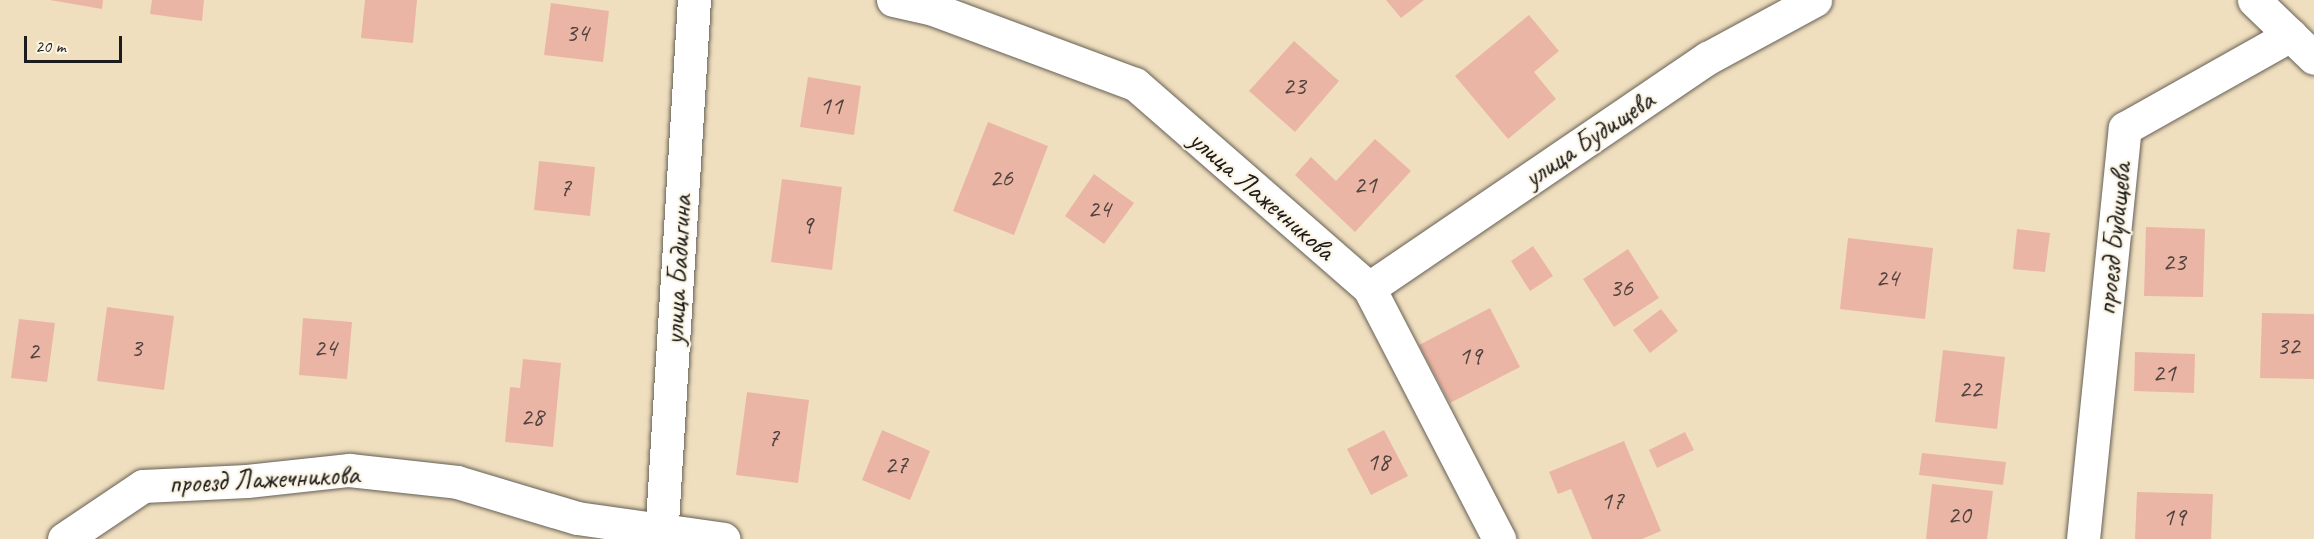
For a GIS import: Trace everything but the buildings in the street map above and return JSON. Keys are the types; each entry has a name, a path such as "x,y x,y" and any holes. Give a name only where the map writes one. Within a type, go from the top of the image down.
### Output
{"street":[{"name":"улица Бадигина","path":"662,535 694,0"},
{"name":"улица Лажечникова","path":"893,0 933,9 1135,84 1369,288 1499,539"},
{"name":"улица Будищева","path":"1369,288 1708,58 1815,0"},
{"path":"2254,0 2314,58"},
{"name":"проезд Будищева","path":"2083,539 2125,128 2291,35"},
{"name":"проезд Лажечникова","path":"64,539 143,486 248,481 349,470 457,482 577,518 662,535 724,539"}]}
